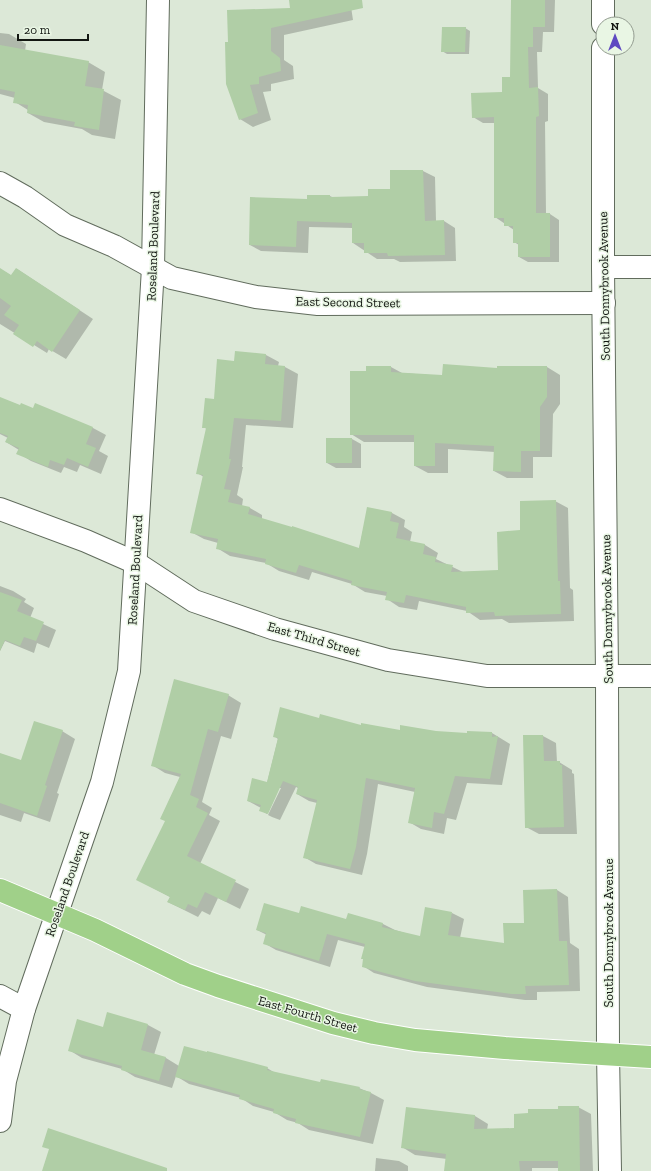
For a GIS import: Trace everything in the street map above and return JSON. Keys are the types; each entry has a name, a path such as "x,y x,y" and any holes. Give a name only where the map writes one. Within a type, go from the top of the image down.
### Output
{"main road":[{"name":"East Fourth Street","path":"0,890 95,930 185,974 333,1023 374,1033 415,1040 505,1048 646,1055"}],"street":[{"name":"Roseland Boulevard","path":"0,1121 5,1081 24,1009 102,782 129,671 153,268 158,0"},
{"path":"603,0 603,16"},
{"name":"South Donnybrook Avenue","path":"603,56 603,267 610,1171"},
{"name":"East Second Street","path":"0,183 25,197 65,225 114,246 172,278 256,297 318,304 604,304"},
{"path":"603,267 651,267"},
{"name":"East Third Street","path":"0,509 86,541 136,563 194,601 275,629 388,660 487,676 651,676"},
{"path":"0,996 24,1009"}],"building":[{"path":"289,0 362,0 363,8 271,28 271,51 280,58 281,71 259,77 259,84 250,85 258,113 239,120 226,84 225,42 228,42 227,10 290,8"},
{"path":"511,0 545,0 545,27 533,27 533,47 528,47 529,88 538,87 539,116 536,117 536,213 550,213 550,257 518,257 518,243 513,243 513,226 504,226 504,218 494,218 494,117 472,118 471,93 502,92 502,77 510,77"},
{"path":"442,27 466,27 465,52 441,52"},
{"path":"0,45 89,61 85,86 104,89 99,130 74,126 75,122 27,113 28,105 13,103 15,92 0,89"},
{"path":"390,170 423,170 425,221 444,220 445,255 388,256 387,253 364,253 364,243 352,243 352,223 297,221 296,247 249,245 250,197 307,199 307,195 330,195 330,197 368,196 368,189 390,189"},
{"path":"0,268 11,275 16,268 80,310 52,352 37,341 33,347 13,334 19,325 4,315 11,306 0,298"},
{"path":"235,351 266,354 265,364 285,366 281,421 234,418 229,459 231,459 224,489 231,490 228,502 250,507 248,514 292,526 359,548 367,507 392,512 390,521 399,523 396,538 425,544 423,554 436,557 435,562 453,565 451,572 498,570 497,532 520,530 520,501 556,500 558,581 560,581 561,614 495,616 494,612 466,613 466,607 406,595 404,603 385,600 387,592 351,585 352,581 299,565 296,573 265,564 266,559 216,549 218,539 190,533 203,475 196,474 206,428 202,428 205,398 214,399 217,359 234,361"},
{"path":"443,364 497,368 497,366 547,366 547,397 540,407 540,451 521,451 521,472 493,471 494,446 435,443 435,466 414,466 414,435 350,435 350,371 366,371 366,366 391,366 391,372 442,375"},
{"path":"0,397 20,405 21,403 33,408 35,403 93,427 86,444 96,448 88,467 67,458 64,465 50,460 48,467 16,454 19,448 5,442 8,436 0,433"},
{"path":"326,438 352,438 352,463 326,463"},
{"path":"0,592 22,600 17,611 44,622 36,641 24,637 20,646 5,640 0,651"},
{"path":"174,679 229,694 218,732 208,729 190,795 199,799 196,807 208,813 187,856 236,880 226,902 205,892 197,908 188,904 185,910 167,902 170,897 136,880 165,821 160,819 181,774 151,766"},
{"path":"280,707 319,718 320,714 361,725 361,723 400,730 400,725 436,731 467,733 467,731 492,732 492,737 498,736 490,779 455,776 444,814 434,812 432,828 408,823 415,788 366,778 356,847 350,869 303,858 317,800 296,794 298,787 283,781 268,814 259,811 261,805 247,801 252,778 267,782 278,738 273,737"},
{"path":"34,721 63,730 45,785 47,786 37,816 0,803 0,753 21,760"},
{"path":"523,735 543,735 544,761 560,761 560,765 562,765 564,827 525,828"},
{"path":"557,889 559,941 567,941 569,985 525,986 526,994 512,994 415,981 362,967 363,959 361,959 365,944 327,934 319,961 263,944 266,933 256,930 264,903 299,913 301,906 346,919 348,913 383,923 382,927 420,936 425,907 452,912 448,935 504,943 503,923 524,923 523,890"},
{"path":"107,1012 148,1024 141,1050 166,1057 159,1081 121,1070 122,1066 68,1051 77,1019 103,1027"},
{"path":"184,1046 268,1067 267,1070 320,1082 321,1079 360,1087 359,1089 371,1092 360,1137 295,1123 296,1119 273,1113 274,1109 239,1099 240,1095 175,1077"},
{"path":"558,1106 579,1106 580,1171 558,1171 558,1161 519,1161 520,1171 444,1171 446,1154 401,1148 406,1107 475,1115 474,1129 514,1128 514,1114 528,1113 528,1109 558,1109"},
{"path":"48,1128 167,1168 167,1171 42,1171 49,1149 42,1147"}]}
